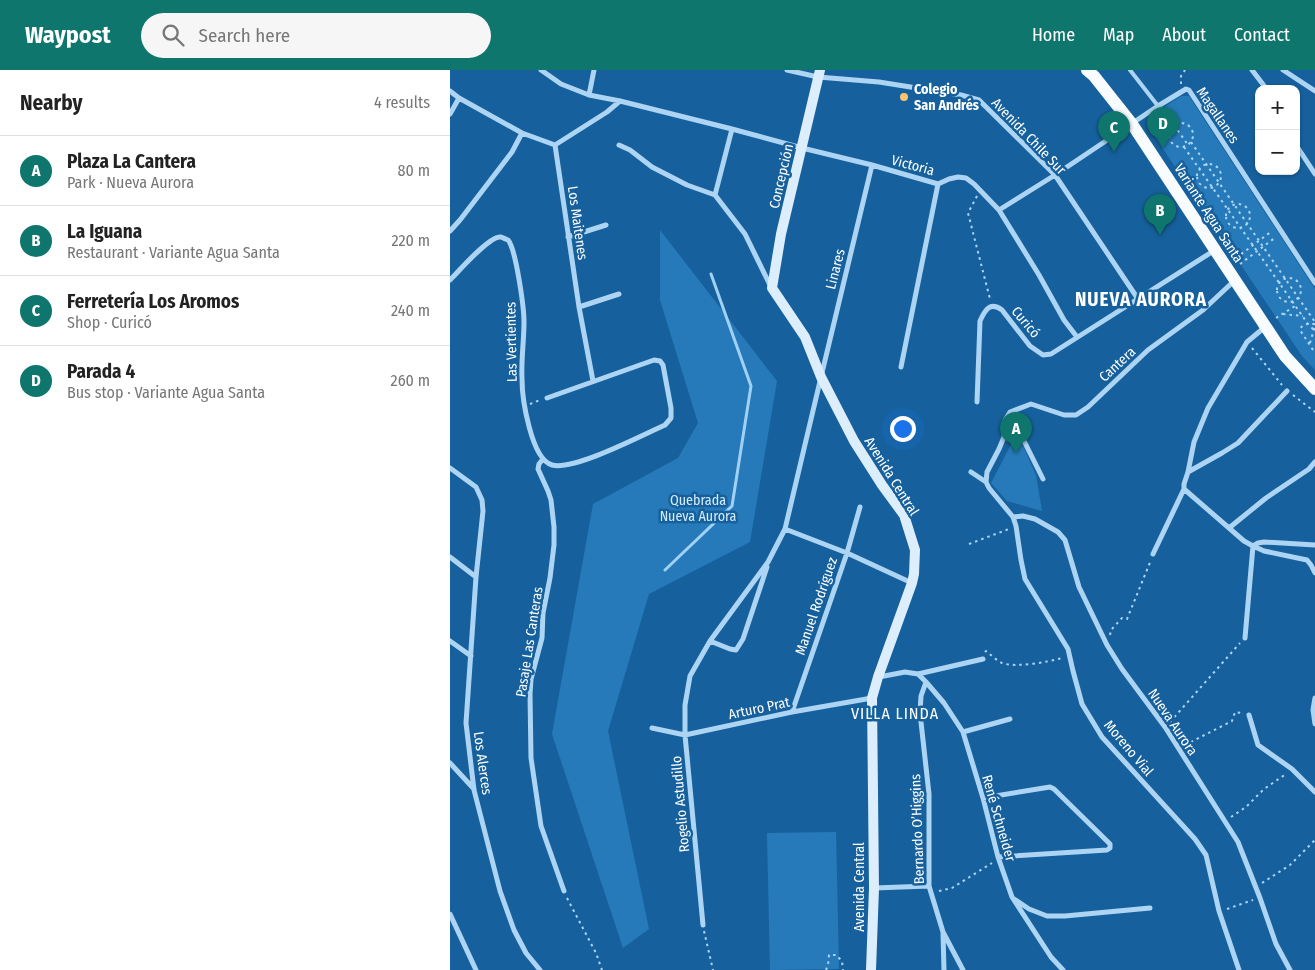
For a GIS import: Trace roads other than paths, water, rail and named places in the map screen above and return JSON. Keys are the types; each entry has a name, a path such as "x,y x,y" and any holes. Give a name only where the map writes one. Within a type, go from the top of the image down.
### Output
{"main road":[{"name":"Variante Agua Santa","path":"1087,70 1094,76 1132,124 1285,356 1313,383"}],"street":[{"name":"Victoria","path":"540,70 562,84 589,95 732,129 938,184 958,177 966,178 999,210 1039,274 1064,320 1077,337"},
{"path":"589,95 594,70"},
{"name":"Avenida Chile Sur","path":"787,70 961,94 979,100 1055,176 1138,299"},
{"path":"1252,70 1263,85"},
{"path":"1283,70 1315,91"},
{"name":"Concepción","path":"772,288 782,234 819,74"},
{"name":"Magallanes","path":"1132,124 1180,92 1186,89 1189,90 1315,283"},
{"path":"450,91 459,98 522,133 555,145 607,112 620,101"},
{"path":"450,114 459,98"},
{"path":"999,210 1055,176 1132,124"},
{"path":"619,146 630,150 652,167 687,185 716,195 732,129"},
{"path":"450,231 512,152 522,133"},
{"name":"Los Maitenes","path":"555,145 578,307 593,381"},
{"path":"1300,151 1315,174"},
{"name":"Linares","path":"821,377 872,166"},
{"path":"901,367 938,184"},
{"name":"Avenida Central","path":"716,195 745,234 772,288 805,337 821,377 854,441 904,515 915,550 912,583 872,698 874,888 871,970"},
{"path":"568,237 606,225"},
{"name":"Las Vertientes","path":"450,280 494,238 502,237 509,241 521,288 524,321 522,379 524,406 535,446 543,459"},
{"path":"1077,337 1216,250"},
{"name":"Cantera","path":"1005,427 1005,420 1010,412 1031,404 1064,415 1076,415 1088,407 1148,350 1203,310 1235,280"},
{"path":"578,307 619,294"},
{"name":"Curicó","path":"977,402 980,321 984,312 991,306 1002,310 1030,346 1043,355 1051,354 1077,337"},
{"path":"1153,554 1184,490 1194,442 1200,424 1247,342 1265,326"},
{"path":"543,459 550,464 560,466 592,458 665,424 671,418 663,365 660,361 654,360 547,398"},
{"name":"Rogelio Astudillo","path":"703,925 685,735 685,705 690,676 710,641 768,562 785,529 821,377"},
{"path":"1188,472 1238,443 1288,391"},
{"path":"986,482 988,472 1004,437 1005,427 1017,428 1043,479"},
{"name":"Pasaje Las Canteras","path":"543,459 538,469 551,500 554,545 543,613 541,647 534,665 530,686 531,758 541,826 564,891"},
{"path":"1229,528 1266,498 1309,469 1315,462"},
{"name":"Los Alerces","path":"450,468 476,487 482,500 483,511 476,576 466,728 474,790 500,891 514,930 526,953 540,970"},
{"name":"Moreno Vial","path":"971,472 986,482 1013,517 1025,579 1068,649 1082,704 1102,737 1195,839 1206,854 1219,911 1240,970"},
{"path":"1184,490 1244,541 1264,551 1307,560 1315,573"},
{"name":"Manuel Rodríguez","path":"792,712 847,552 860,506"},
{"name":"Nueva Aurora","path":"1013,517 1035,518 1058,532 1065,540 1079,587 1107,644 1122,669 1165,727 1238,842 1276,944 1290,970"},
{"path":"785,529 847,552 912,583"},
{"path":"1253,546 1264,542 1315,545"},
{"path":"1245,638 1253,546"},
{"path":"450,557 476,576"},
{"name":"Rogelio Astudillo","path":"710,641 736,650 744,639 768,562"},
{"path":"450,641 471,656"},
{"path":"878,677 905,672 918,674 982,659"},
{"name":"René Schneider","path":"918,674 944,703 963,732 983,798 998,858 1012,898 1051,957 1062,969"},
{"name":"Bernardo O’Higgins","path":"926,682 921,696 920,713 929,794 929,886 943,932 963,970"},
{"name":"Arturo Prat","path":"652,728 685,735 792,712 872,698"},
{"path":"1315,698 1313,710 1315,724"},
{"path":"1249,715 1258,744 1292,769 1315,792"},
{"path":"963,732 1010,719"},
{"path":"450,763 474,790"},
{"path":"983,798 1046,788 1054,789 1110,844 1110,848 1107,850 998,858"},
{"path":"874,888 929,886"},
{"path":"1012,898 1030,909 1047,916 1150,908"},
{"path":"450,914 476,970"},
{"path":"943,932 944,970"}],"lane":[{"path":"1130,70 1159,105"}],"waterway":[{"path":"665,570 732,506 751,386 711,274"}],"place":[{"name":"Colegio San Andrés","path":"904,97"},
{"name":"Parada 4","path":"1163,148"},
{"name":"Ferretería Los Aromos","path":"1114,152"},
{"name":"La Iguana","path":"1160,235"},
{"name":"Plaza La Cantera","path":"1016,453"}],"district":[{"name":"NUEVA AURORA","path":"1141,299"},
{"name":"VILLA LINDA","path":"895,713"}],"park label":[{"name":"Quebrada Nueva Aurora","path":"698,508"}]}
